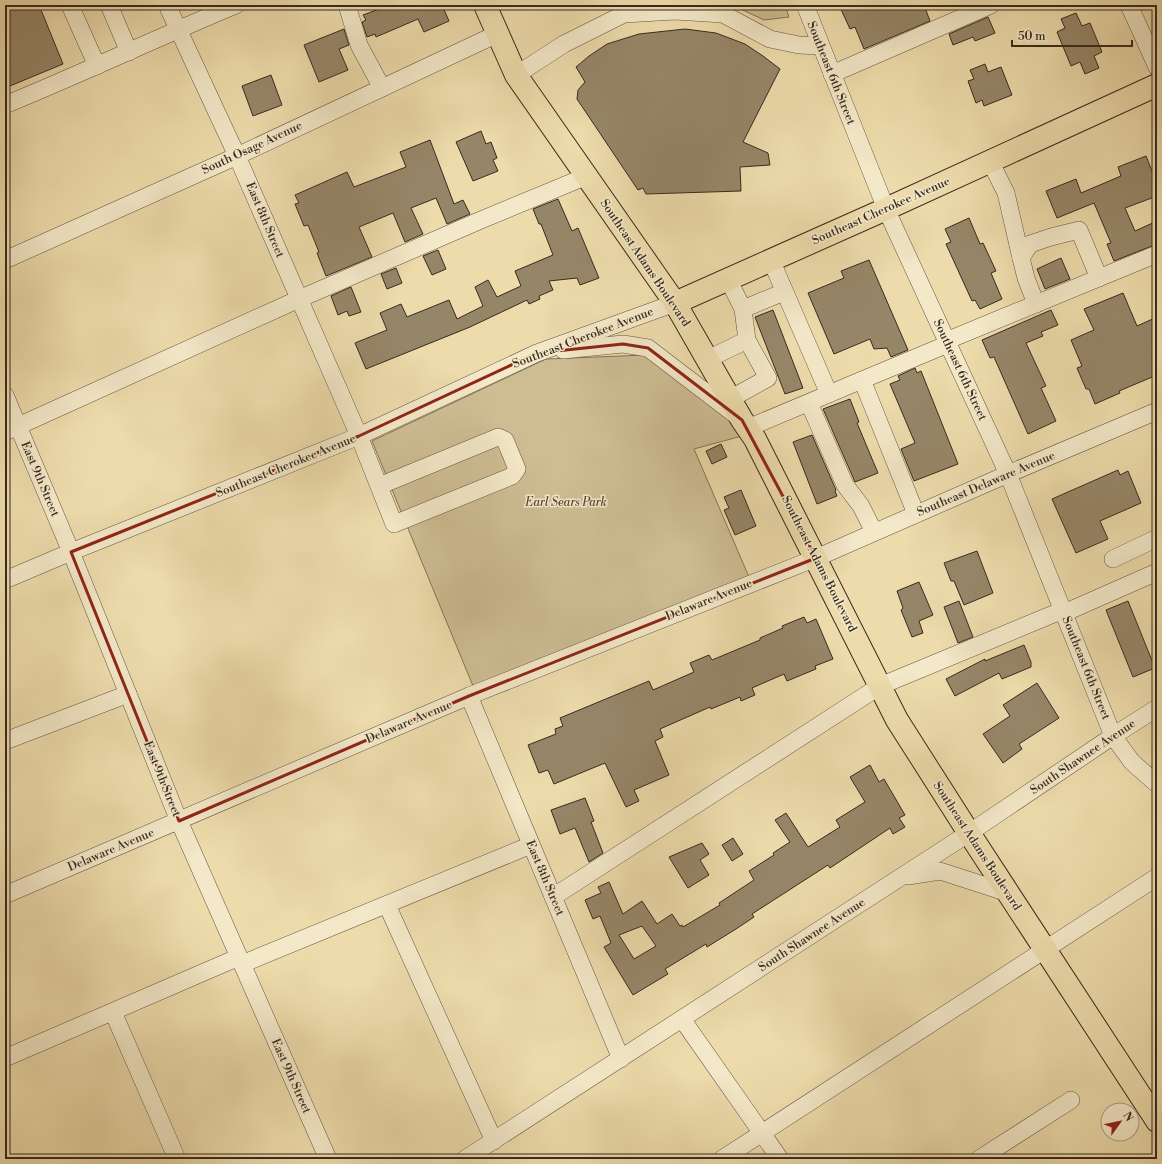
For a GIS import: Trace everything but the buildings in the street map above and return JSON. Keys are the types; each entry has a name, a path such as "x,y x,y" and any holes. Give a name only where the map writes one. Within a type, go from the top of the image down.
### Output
{"main road":[{"name":"Southeast Adams Boulevard","path":"485,5 516,75 675,303 730,399 755,439 896,720 1157,1121"},
{"name":"Southeast Cherokee Avenue","path":"675,303 886,209 1157,85"}],"street":[{"path":"70,5 97,66"},
{"path":"109,5 129,52"},
{"name":"East 8th Street","path":"167,5 237,156 359,436 394,524 512,476 517,469 505,440 498,437 379,486"},
{"path":"5,106 178,29 236,5"},
{"path":"347,5 358,44 382,88"},
{"name":"Southeast 6th Street","path":"804,5 886,209 1008,474 1113,736 1132,762 1157,784"},
{"path":"832,74 991,5"},
{"path":"1129,5 1157,67"},
{"path":"516,75 564,44 624,10 723,14 770,38 798,45 821,46"},
{"name":"South Osage Avenue","path":"5,260 237,156 497,34"},
{"path":"990,161 1006,192 1026,278 1036,304"},
{"path":"12,429 299,299 587,176"},
{"path":"1021,258 1030,244 1051,236 1079,230 1098,278"},
{"path":"537,353 623,344 648,348 745,424 829,394 1036,304 1157,254"},
{"path":"770,260 829,394"},
{"path":"728,279 743,309 747,340 768,378 730,399"},
{"path":"743,309 784,292"},
{"name":"Southeast Cherokee Avenue","path":"5,580 359,436 537,353 675,303"},
{"path":"708,359 747,340"},
{"path":"862,380 916,514"},
{"name":"East 9th Street","path":"5,395 12,429 71,552 180,821 328,1159"},
{"path":"809,402 845,485 861,506 874,532"},
{"name":"Southeast Delaware Avenue","path":"816,558 1157,411"},
{"path":"1113,559 1157,538"},
{"name":"Delaware Avenue","path":"5,895 469,696 816,558"},
{"path":"553,898 880,686 1157,572"},
{"path":"5,742 128,694"},
{"name":"East 8th Street","path":"469,696 621,1059"},
{"name":"South Shawnee Avenue","path":"465,1159 902,877 1157,708"},
{"path":"5,1058 113,1012 386,905 531,845"},
{"path":"902,877 940,871 1008,893"},
{"path":"722,1159 1157,877"},
{"path":"386,905 494,1141"},
{"path":"113,1012 177,1159"},
{"path":"682,1020 780,1159"},
{"path":"979,1159 1071,1100"}],"highlighted area":[{"path":"623,344 648,348 742,420 816,558 469,696 179,821 71,552 359,436 537,353"}],"green space":[{"path":"732,5 785,5 789,17 764,20"},
{"name":"Earl Sears Park","path":"646,355 733,421 742,436 694,449 749,577 473,686 372,441 546,359"}]}
